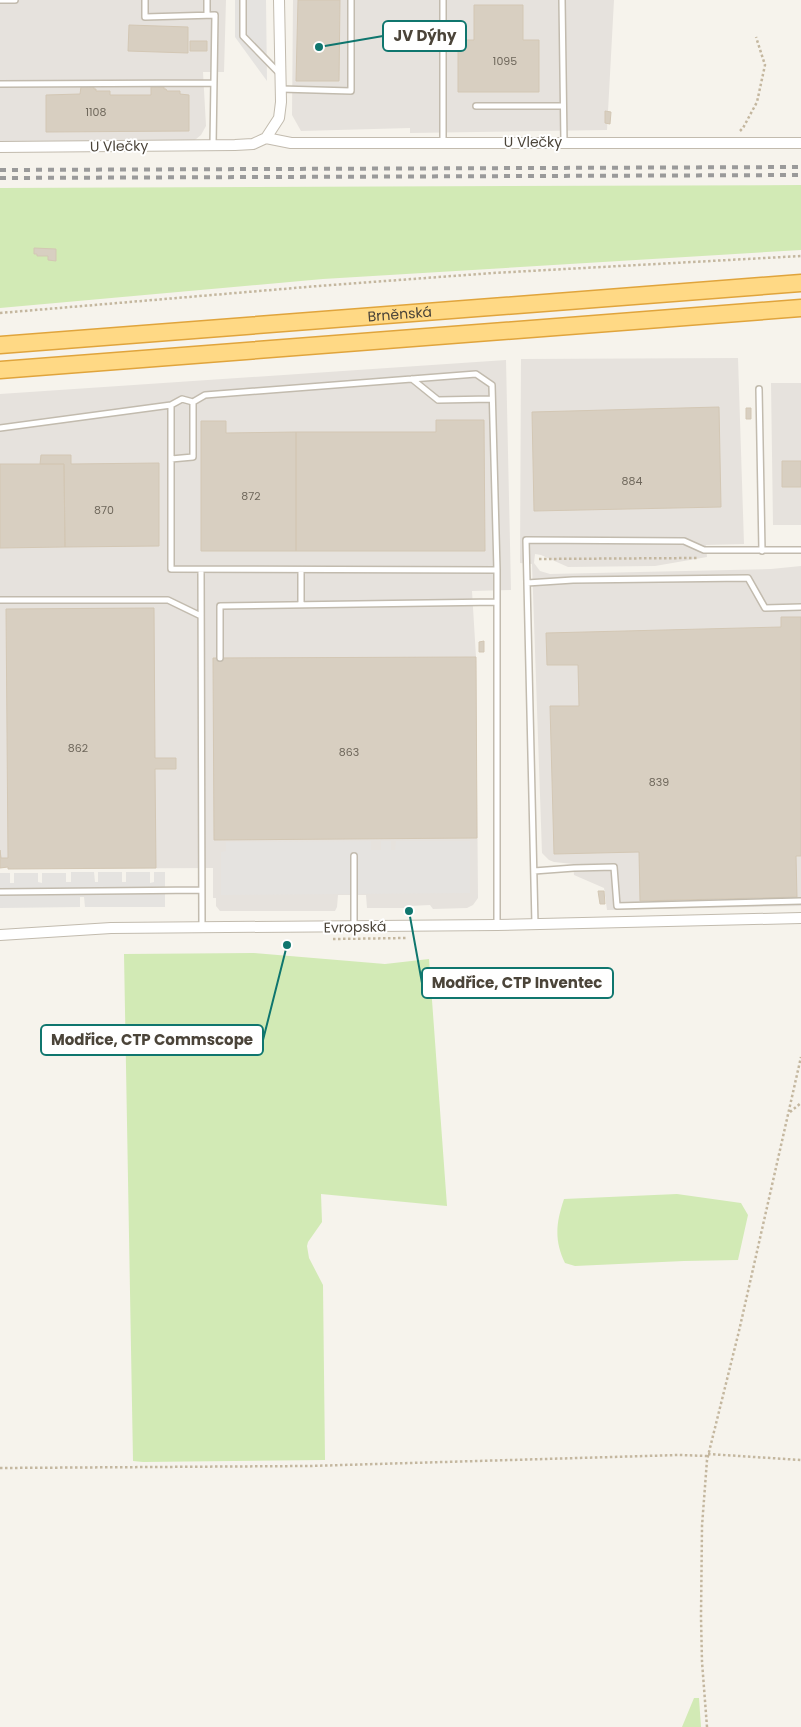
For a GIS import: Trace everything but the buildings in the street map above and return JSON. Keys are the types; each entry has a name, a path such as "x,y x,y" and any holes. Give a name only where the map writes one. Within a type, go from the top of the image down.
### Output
{"highway":[{"name":"Brněnská","path":"0,346 801,283"},
{"name":"Brněnská","path":"0,370 801,308"}],"street":[{"path":"266,138 279,118 279,0"},
{"name":"U Vlečky","path":"0,147 252,144 266,138 292,142 801,143"},
{"name":"Evropská","path":"0,935 111,928 497,925 801,918"}],"lane":[{"path":"0,0 14,0"},
{"path":"145,0 145,17 215,15 213,145"},
{"path":"207,0 207,15"},
{"path":"243,0 243,36 279,73"},
{"path":"280,89 351,91 351,0"},
{"path":"443,0 443,142"},
{"path":"562,0 564,142"},
{"path":"0,84 214,83"},
{"path":"476,106 563,106"},
{"path":"0,428 171,405 182,399 193,402 205,395 476,374 492,385 497,570 497,925"},
{"path":"412,379 438,400 492,399"},
{"path":"760,389 762,551"},
{"path":"170,459 192,457 193,402"},
{"path":"171,405 171,570 497,570"},
{"path":"536,924 526,540 684,541 704,550 801,550"},
{"path":"201,570 202,928"},
{"path":"301,570 301,605"},
{"path":"527,583 573,580 748,578 765,608 801,607"},
{"path":"0,600 168,600 201,616"},
{"path":"220,658 220,606 497,602"},
{"path":"354,856 354,927"},
{"path":"534,872 614,867 617,906 801,901"},
{"path":"0,892 201,890"}],"path":[{"path":"727,142 743,128 757,102 765,65 756,37"},
{"path":"0,313 406,280 801,256"},
{"path":"539,559 703,558"},
{"path":"706,1727 701,1617 703,1518 708,1455 739,1331 801,1057"},
{"path":"789,1113 801,1103"},
{"path":"0,1468 309,1466 679,1455 801,1460"}],"shaded area":[{"path":"0,0 226,0 224,72 203,72 206,126 201,135 190,144 0,144"},
{"path":"235,0 266,0 267,81 235,37"},
{"path":"293,0 614,0 607,130 410,133 410,128 301,131 292,115"},
{"path":"738,358 744,544 706,545 707,557 655,566 568,567 535,554 534,563 540,571 550,574 771,569 801,566 801,906 607,910 604,888 574,875 573,864 554,862 542,853 532,564 520,563 521,359"},
{"path":"506,360 511,590 472,591 476,657 478,898 473,905 467,908 433,909 430,905 409,906 408,908 367,908 366,895 338,895 335,911 220,911 216,906 216,898 213,898 213,868 0,868 0,394"},
{"path":"771,383 801,383 801,525 773,525"},
{"path":"371,841 371,850 381,850 381,841 391,841 391,850 395,850 396,841 470,841 470,893 221,895 221,852 226,851 226,842"},
{"path":"71,872 94,872 95,882 98,882 98,872 122,872 122,882 126,882 126,872 150,872 150,883 154,882 154,872 165,872 165,907 85,907 84,897 80,897 80,907 0,908 0,873 10,873 10,883 14,883 14,873 38,873 38,882 42,883 42,873 66,873 66,882 71,882"}],"green space":[{"path":"801,185 801,250 323,279 0,308 0,188"},
{"path":"254,953 385,964 429,959 447,1206 321,1194 322,1222 307,1246 309,1258 323,1285 325,1460 133,1461 124,954"},
{"path":"677,1194 741,1203 748,1215 738,1260 575,1266 565,1263 559,1247 557,1231 564,1199"},
{"path":"694,1698 699,1698 701,1727 682,1727"}],"railway":[{"path":"0,170 801,167"},
{"path":"0,178 801,175"}],"place":[{"name":"JV Dýhy","path":"319,47"},
{"name":"Modřice, CTP Inventec","path":"409,911"},
{"name":"Modřice, CTP Commscope","path":"287,945"}]}
